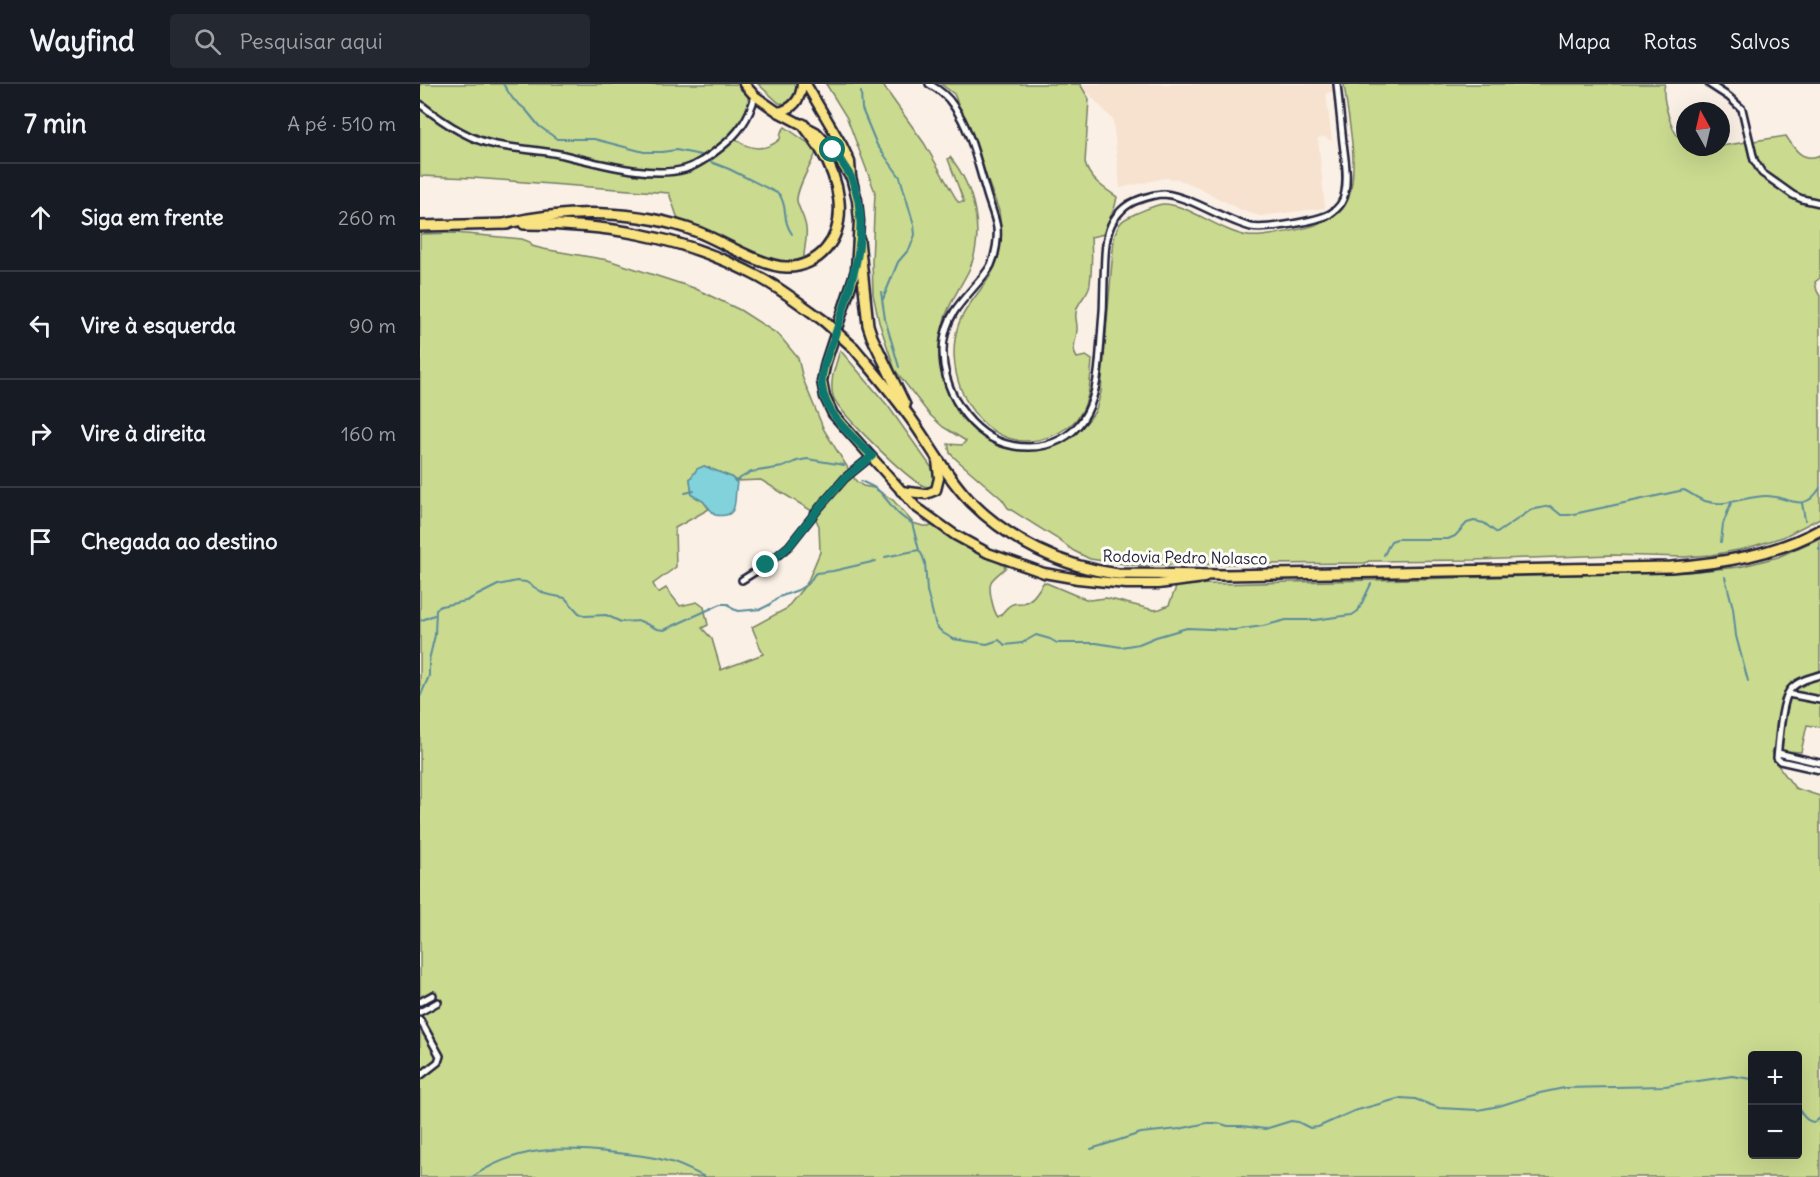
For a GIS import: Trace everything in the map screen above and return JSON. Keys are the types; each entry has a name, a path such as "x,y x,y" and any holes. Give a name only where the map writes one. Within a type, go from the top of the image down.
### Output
{"highway":[{"path":"504,224 524,219 567,214 628,216 664,222 697,232 772,265 796,267 807,263 823,252 832,241 840,220 836,187 830,168 822,151 803,124"},
{"name":"Rodovia Pedro Nolasco","path":"420,226 577,225 627,231 685,246 748,271 782,290 824,321 854,348 914,423 937,459 970,500 985,514 1000,527 1049,557 1086,569 1118,574 1225,575 1671,567 1713,564 1752,556 1820,530"},
{"path":"859,240 870,331 914,423"}],"main road":[{"path":"744,84 755,96 778,112 816,132 851,177"},
{"path":"778,112 795,104 808,85 850,162 857,200 859,240 855,270 826,362 822,387 833,414 916,507 955,535 988,553 1044,573 1088,580 1147,584 1225,575"},
{"path":"901,491 926,494 936,490 939,478 937,459"}],"street":[{"path":"929,84 953,104 971,140 997,224 991,265 960,303 948,326 943,353 946,378 951,393 966,416 983,433 999,441 1030,447 1060,441 1076,428 1094,397 1099,365 1106,245 1112,222 1121,211 1132,202 1164,194 1186,200 1253,228 1288,224 1333,213 1341,204 1345,194 1347,176 1337,84"},
{"path":"1709,84 1742,109 1754,160 1762,173 1793,195 1820,203"},
{"path":"420,105 457,129 494,145 551,152 654,173 683,169 710,156 733,138 741,128 748,118 755,96"},
{"path":"742,580 782,553 799,536 845,478 872,456"},
{"path":"776,563 782,553"},
{"path":"1820,675 1795,685 1788,694 1782,715 1778,753 1779,760 1820,770"},
{"path":"1788,694 1820,700"},
{"path":"1778,753 1820,763"},
{"path":"420,1002 433,995"},
{"path":"420,1012 438,1002"},
{"path":"420,1020 440,1058 420,1076"}],"shaded area":[{"path":"1080,84 1331,84 1332,92 1326,93 1332,141 1324,137 1318,138 1325,208 1260,216 1243,211 1177,179 1165,178 1120,188 1113,120"}],"green space":[{"path":"420,84 743,84 749,104 748,111 736,131 736,139 747,146 758,148 770,146 780,139 785,127 808,143 816,153 797,196 806,228 804,265 771,264 680,225 669,193 420,176"},
{"path":"758,84 803,84 792,104 779,103"},
{"path":"826,84 882,84 924,143 958,202 964,202 948,159 950,157 965,181 975,209 977,239 970,268 952,300 944,321 945,375 952,396 964,416 980,434 1000,447 1023,450 1047,447 1068,438 1086,423 1095,411 1101,392 1114,238 1124,220 1157,205 1172,205 1227,229 1255,236 1316,225 1332,218 1342,208 1349,197 1353,170 1352,141 1344,84 1665,84 1664,95 1668,115 1676,133 1676,156 1730,156 1730,145 1786,136 1796,150 1804,156 1820,155 1820,278 1815,282 1820,296 1820,518 1783,537 1744,549 1684,557 1611,555 1369,561 1365,563 1132,565 1090,559 1008,508 1002,499 957,460 950,453 948,444 962,445 966,441 943,427 929,414 895,370 879,322 873,294 875,192 847,118"},
{"path":"941,84 1080,84 1089,99 1085,163 1093,178 1117,197 1104,234 1091,237 1090,284 1078,305 1076,315 1075,354 1077,358 1086,356 1092,360 1088,397 1081,414 1075,421 1047,438 1031,441 1016,440 993,430 969,406 956,374 955,339 959,323 994,269 1000,248 1001,230 999,211 970,132 954,94"},
{"path":"455,233 522,239 530,242 532,246 543,249 608,260 694,288 740,310 779,335 798,358 803,379 824,430 856,481 863,486 874,488 893,500 913,523 923,526 942,526 1006,567 990,585 993,605 998,617 1011,605 1030,600 1044,582 1089,600 1106,598 1154,610 1169,605 1177,585 1687,572 1739,567 1778,557 1820,538 1820,727 1807,725 1801,752 1772,750 1774,760 1795,788 1820,796 1820,1177 420,1177 420,234","holes":["704,466 736,481 761,480 812,511 819,526 820,552 807,583 786,609 752,627 763,654 721,670 712,639 702,628 708,625 704,607 697,602 680,606 666,588 658,593 653,584 676,567 675,528 709,509 703,501 692,495 690,479 697,469"]},
{"path":"840,350 888,406 936,474 933,486 924,486 904,472 859,429 837,404 833,396 832,384"}],"water":[{"path":"704,466 731,477 737,483 734,506 729,514 715,515 703,501 692,495 690,479 697,469"}],"waterway":[{"path":"503,84 513,99 539,126 557,139 594,139 644,152 676,150 701,155"},
{"path":"861,92 862,109 877,145 900,177 914,225 915,235 910,248 898,262 883,299"},
{"path":"708,161 779,194 792,234"},
{"path":"881,292 885,319 899,367"},
{"path":"735,481 751,472 783,467 807,459 844,465"},
{"path":"861,481 877,490 898,513 912,523 925,563 927,591 936,626 953,639 987,644 999,640 1005,645 1022,643 1036,635 1057,643 1096,643 1121,647 1139,644 1187,628 1234,630 1286,620 1315,620 1352,615 1358,611 1371,584"},
{"path":"1384,555 1391,541 1397,539 1448,539 1455,536 1467,523 1474,521 1484,523 1497,533 1531,510 1550,506 1561,515 1569,515 1684,490 1699,499 1713,503 1766,496 1802,502 1808,501 1820,488"},
{"path":"685,493 694,491"},
{"path":"1721,542 1723,524 1731,503"},
{"path":"1802,503 1805,520"},
{"path":"885,557 919,550"},
{"path":"420,697 429,676 436,609 466,601 498,585 517,581 526,582 545,594 565,598 585,616 606,615 621,622 640,621 664,630 721,604 728,604 739,611 761,609 779,597 809,583 816,573 876,561"},
{"path":"1725,577 1733,608 1736,636 1748,681"},
{"path":"420,621 434,615"},
{"path":"1091,1149 1141,1133 1207,1123 1265,1129 1291,1121 1310,1128 1318,1127 1354,1111 1401,1098 1415,1099 1439,1108 1478,1110 1564,1088 1665,1086 1732,1076 1748,1078"},
{"path":"1802,1113 1809,1121 1815,1122 1820,1118"},
{"path":"472,1177 507,1159 524,1154 560,1150 597,1151 655,1158 677,1164 705,1177"}],"route":[{"path":"766,565 799,536 845,478 872,456 833,414 822,387 826,362 855,270 859,240 857,200 851,177 833,150"}]}
